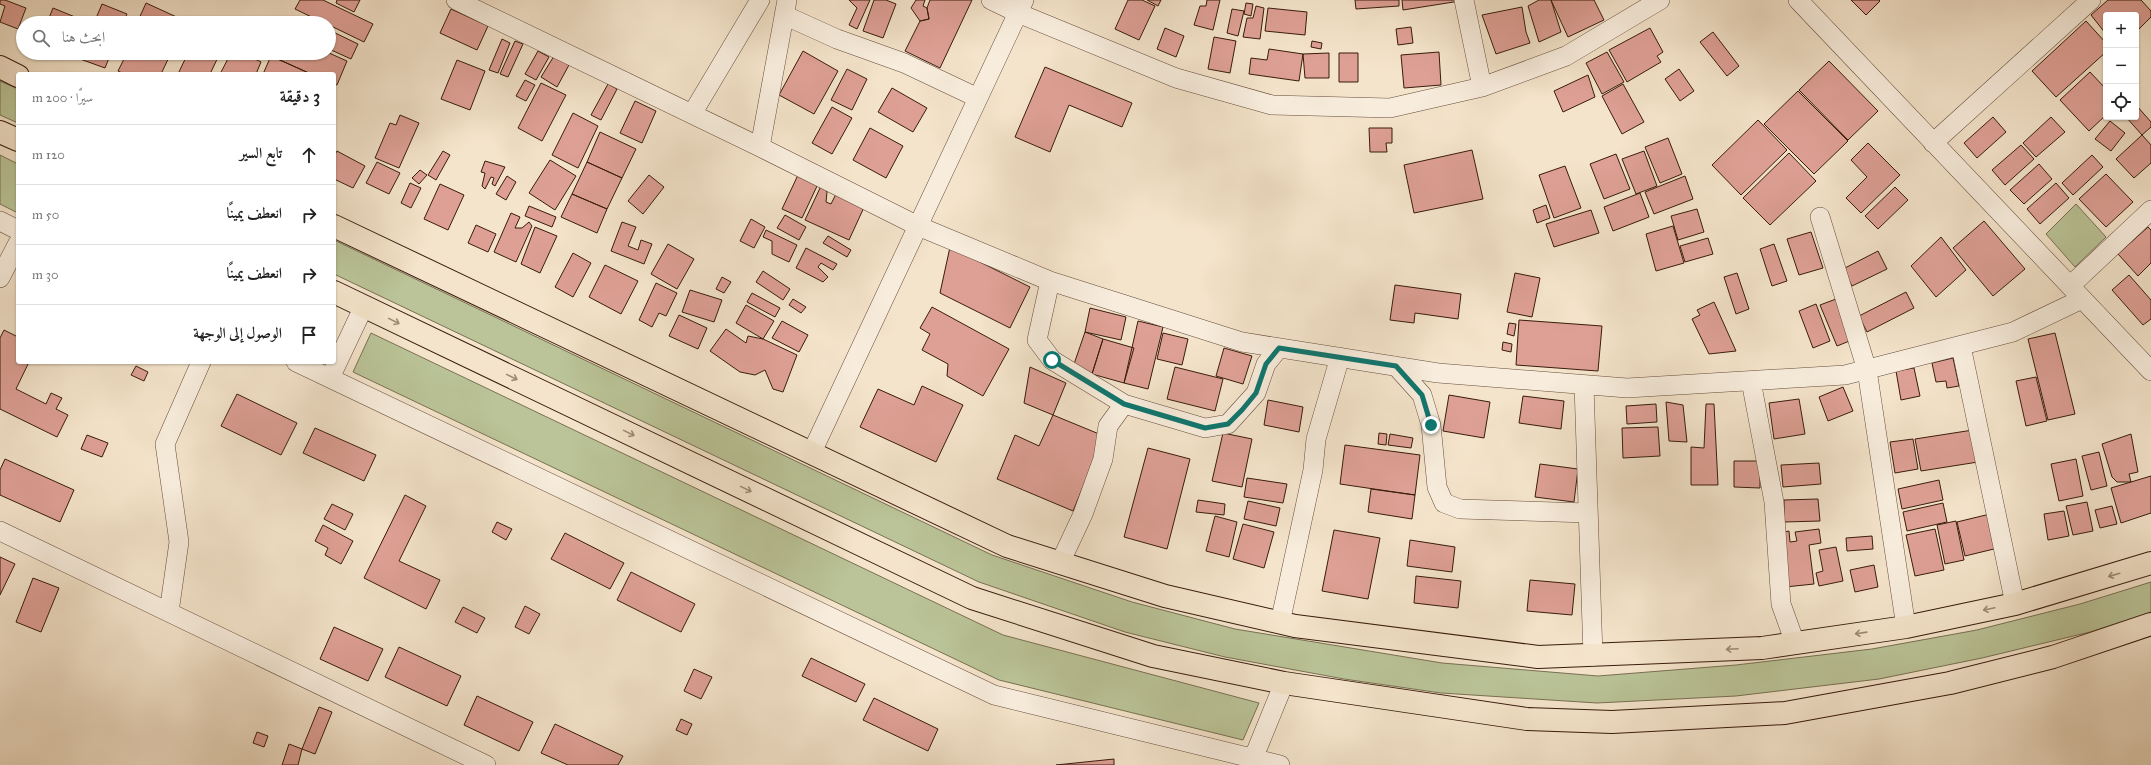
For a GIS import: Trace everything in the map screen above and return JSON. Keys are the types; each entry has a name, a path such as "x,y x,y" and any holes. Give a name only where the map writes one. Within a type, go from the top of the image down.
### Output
{"main road":[{"path":"0,67 16,75"},
{"path":"0,132 16,139"},
{"path":"336,227 1007,546 1165,596 1280,623 1538,657 1762,648 1906,626 2015,604 2151,563"},
{"path":"336,293 972,598 1153,656 1284,683 1527,719 1612,722 1785,712 1950,683 2053,657 2151,624"}],"street":[{"path":"456,0 760,147 918,226 1050,281 1242,342 1438,372 1627,388 1845,375 2013,332 2076,292 2151,210"},
{"path":"692,114 760,0"},
{"path":"991,0 1021,7 1176,78 1272,105 1390,108 1482,87 1566,56 1660,0"},
{"path":"1464,0 1482,87"},
{"path":"1798,0 1933,143 2150,368"},
{"path":"1933,143 2091,0"},
{"path":"760,147 785,7 837,39 904,63 978,98"},
{"path":"811,454 1021,7"},
{"path":"1820,217 1867,370 1906,626"},
{"path":"0,221 16,229"},
{"path":"0,278 16,247"},
{"path":"1050,281 1037,340 1052,360 1124,404 1205,428 1228,424 1256,393 1266,364 1279,348"},
{"path":"330,378 364,306"},
{"path":"1961,346 2015,604"},
{"path":"1280,623 1313,470 1316,439 1340,357"},
{"path":"169,612 179,542 165,444 200,364"},
{"path":"300,364 994,694 1280,765"},
{"path":"1396,366 1422,395 1431,425 1437,487 1444,503 1460,509 1588,513"},
{"path":"1752,381 1774,502 1781,604 1795,643"},
{"path":"1584,385 1592,656"},
{"path":"1060,563 1083,514 1104,459 1108,426 1124,404"},
{"path":"0,531 486,765"},
{"path":"1253,759 1284,683"}],"green space":[{"path":"0,81 16,88 16,122 0,115"},
{"path":"0,155 16,163 16,212 0,204"},
{"path":"2076,204 2106,237 2075,267 2046,234"},
{"path":"336,241 992,555 1132,602 1235,629 1442,663 1598,676 1736,665 1872,649 1977,630 2080,604 2151,582 2151,612 2090,632 1982,658 1879,679 1736,696 1597,703 1441,693 1344,679 1225,657 1125,632 979,582 336,275"},
{"path":"371,333 1003,635 1259,703 1243,740 999,680 353,372"}],"building":[{"path":"0,0 5,0 26,8 23,16 16,16 16,28 0,22 5,6 0,4"},
{"path":"300,0 323,0 373,24 364,42 336,28 336,16 310,16 295,9"},
{"path":"337,0 360,0 354,12 336,3"},
{"path":"849,0 870,0 857,29 849,25 857,8"},
{"path":"874,0 886,0 896,4 883,38 863,31"},
{"path":"916,0 925,0 923,6 927,8 929,19 920,21 911,8"},
{"path":"930,0 972,0 940,68 905,51 920,21 929,19 927,8"},
{"path":"1128,0 1142,0 1155,6 1139,40 1115,29"},
{"path":"1147,0 1161,0 1158,6"},
{"path":"1207,0 1220,0 1213,30 1194,25 1200,6 1206,6"},
{"path":"1355,0 1399,0 1399,6 1356,9"},
{"path":"1402,0 1460,0 1460,1 1403,10"},
{"path":"1539,0 1551,0 1561,32 1539,42 1528,6"},
{"path":"1551,0 1594,0 1604,20 1568,37"},
{"path":"1851,0 1879,0 1880,1 1866,15"},
{"path":"2108,0 2141,0 2151,11 2151,17 2139,29 2139,12 2103,12 2103,30 2091,15"},
{"path":"146,3 174,16 140,16"},
{"path":"1246,3 1253,4 1251,16 1244,14"},
{"path":"102,4 127,14 126,16 97,16"},
{"path":"1256,6 1264,8 1260,39 1243,37 1247,18 1253,18"},
{"path":"1522,7 1526,32 1530,43 1496,54 1482,15"},
{"path":"53,8 73,16 50,16"},
{"path":"1268,8 1307,12 1305,35 1265,31"},
{"path":"451,9 488,26 477,50 440,33"},
{"path":"1232,9 1244,11 1238,36 1227,33"},
{"path":"2086,21 2103,40 2103,55 2056,97 2032,71"},
{"path":"1411,27 1413,43 1398,45 1396,29"},
{"path":"1165,28 1184,36 1176,57 1157,49"},
{"path":"1650,28 1663,52 1657,56 1661,62 1627,82 1609,50"},
{"path":"1713,32 1739,66 1727,76 1700,42"},
{"path":"336,33 358,44 351,59 336,52"},
{"path":"1214,37 1236,41 1230,73 1208,69"},
{"path":"502,39 510,43 498,73 489,70"},
{"path":"515,41 523,44 508,77 500,74"},
{"path":"1312,41 1322,43 1321,49 1311,47"},
{"path":"1269,49 1303,54 1299,81 1249,74 1251,58 1267,60"},
{"path":"538,51 549,57 536,80 525,74"},
{"path":"803,51 838,71 814,114 779,95"},
{"path":"1439,52 1441,85 1404,88 1401,55"},
{"path":"1607,52 1624,82 1602,94 1586,63"},
{"path":"1329,53 1329,78 1305,78 1303,54"},
{"path":"1339,53 1358,53 1358,82 1339,82"},
{"path":"336,56 347,61 337,85 336,72 307,72 280,60 336,60"},
{"path":"554,56 569,65 557,87 541,77"},
{"path":"83,60 108,60 105,68"},
{"path":"124,60 168,60 162,72 118,71"},
{"path":"185,60 217,60 211,72 179,72"},
{"path":"227,60 257,60 261,62 257,72 221,72"},
{"path":"269,60 280,60 307,72 264,72"},
{"path":"457,60 485,71 470,110 441,99"},
{"path":"1829,61 1878,111 1848,140 1799,90"},
{"path":"1045,67 1132,103 1122,127 1069,105 1050,152 1015,137"},
{"path":"847,69 867,79 852,110 831,100"},
{"path":"1679,69 1694,91 1680,101 1665,79"},
{"path":"2090,72 2103,86 2103,118 2089,131 2060,100"},
{"path":"1588,75 1595,97 1563,112 1554,91"},
{"path":"525,80 535,85 526,101 516,96"},
{"path":"541,83 566,95 542,141 518,128"},
{"path":"608,84 617,89 601,120 591,115"},
{"path":"1623,84 1644,122 1622,134 1602,96"},
{"path":"892,88 927,108 913,132 878,112"},
{"path":"1798,91 1848,141 1814,174 1764,124"},
{"path":"635,101 656,111 642,143 620,133"},
{"path":"832,107 852,118 832,154 812,143"},
{"path":"2139,108 2151,122 2151,127 2142,135 2129,120 2139,120"},
{"path":"573,113 598,126 578,168 552,155"},
{"path":"400,115 419,123 399,168 375,158 390,123 396,125"},
{"path":"1993,117 2006,132 1977,158 1964,143"},
{"path":"2051,117 2065,132 2036,157 2023,143"},
{"path":"1758,120 1787,150 1741,195 1712,165"},
{"path":"2110,121 2125,133 2111,151 2095,139"},
{"path":"870,128 903,146 886,178 853,160"},
{"path":"1369,128 1392,128 1392,143 1386,143 1387,152 1370,152"},
{"path":"600,132 636,149 622,178 587,162"},
{"path":"2142,135 2151,145 2151,163 2134,178 2116,159"},
{"path":"1668,138 1682,174 1660,183 1645,147"},
{"path":"1868,143 1900,175 1861,213 1846,198 1867,177 1851,160"},
{"path":"2021,145 2034,159 2005,185 1992,170"},
{"path":"1472,150 1483,199 1414,213 1404,165"},
{"path":"337,151 365,166 353,188 336,180"},
{"path":"443,151 450,155 436,180 428,175"},
{"path":"1644,151 1657,186 1636,194 1622,159"},
{"path":"1789,153 1816,181 1770,225 1743,198"},
{"path":"1616,154 1630,189 1604,199 1590,164"},
{"path":"2092,155 2103,167 2073,195 2062,183"},
{"path":"550,160 576,176 555,210 529,193"},
{"path":"485,161 505,167 495,186 492,184 494,178 491,177 485,189 482,186 485,173 481,172"},
{"path":"377,162 400,173 389,194 366,183"},
{"path":"587,162 622,178 607,209 572,194"},
{"path":"2039,164 2052,179 2024,204 2010,190"},
{"path":"1565,166 1581,208 1554,218 1539,175"},
{"path":"420,170 427,175 419,184 412,178"},
{"path":"2106,174 2133,202 2106,227 2079,199"},
{"path":"649,175 664,187 643,214 628,201"},
{"path":"798,175 818,184 802,218 782,209"},
{"path":"507,176 516,182 506,200 496,194"},
{"path":"1685,176 1693,199 1654,214 1645,192"},
{"path":"410,183 421,188 411,208 401,203"},
{"path":"2056,183 2069,198 2040,224 2027,209"},
{"path":"440,184 464,195 448,230 424,219"},
{"path":"821,186 827,192 826,202 831,204 838,190 866,203 849,240 805,220"},
{"path":"1895,187 1908,200 1878,229 1865,216"},
{"path":"1640,193 1649,217 1613,231 1604,207"},
{"path":"572,194 607,209 597,233 561,217"},
{"path":"1546,205 1550,218 1537,223 1533,210"},
{"path":"529,206 556,217 552,227 525,216"},
{"path":"1697,209 1704,232 1678,240 1671,216"},
{"path":"1591,210 1599,233 1554,247 1546,224"},
{"path":"511,213 520,217 515,228 522,228 529,222 532,226 516,262 494,252"},
{"path":"785,215 806,227 799,240 777,228"},
{"path":"751,219 765,227 754,248 740,241"},
{"path":"1984,221 2025,269 1993,296 1953,248"},
{"path":"622,222 636,227 628,246 638,250 641,240 652,244 644,264 611,251"},
{"path":"476,225 496,234 488,252 468,243"},
{"path":"1673,226 1684,263 1656,271 1646,234"},
{"path":"535,227 557,236 540,273 521,264"},
{"path":"2148,227 2151,230 2151,263 2138,276 2118,254"},
{"path":"766,230 797,245 789,262 772,254 772,241 763,237"},
{"path":"1811,232 1823,268 1799,275 1787,239"},
{"path":"828,236 851,250 847,257 823,243"},
{"path":"1941,237 1966,270 1936,297 1911,266"},
{"path":"1708,238 1713,254 1685,262 1680,246"},
{"path":"668,244 694,259 677,289 651,274"},
{"path":"1774,244 1787,281 1772,286 1760,249"},
{"path":"950,247 1030,287 1010,328 940,293"},
{"path":"806,248 837,264 833,270 821,263 818,267 828,277 823,282 796,268"},
{"path":"1878,251 1887,269 1852,286 1843,269"},
{"path":"573,253 591,263 573,297 555,287"},
{"path":"605,265 638,281 621,314 589,297"},
{"path":"763,271 790,289 783,300 756,282"},
{"path":"1515,273 1540,278 1532,317 1507,312"},
{"path":"1737,273 1749,309 1736,314 1724,277"},
{"path":"2129,275 2151,300 2151,319 2143,325 2112,290"},
{"path":"722,277 731,282 724,293 716,289"},
{"path":"656,283 677,293 666,316 659,313 652,327 639,320"},
{"path":"1395,285 1461,294 1458,319 1415,313 1414,323 1390,320"},
{"path":"690,290 722,300 714,322 682,312"},
{"path":"1906,292 1914,308 1867,332 1859,316"},
{"path":"752,293 780,308 775,317 747,302"},
{"path":"793,299 806,307 801,313 789,305"},
{"path":"1836,299 1852,340 1837,346 1820,305"},
{"path":"1714,302 1736,351 1709,354 1692,319 1700,315 1697,310"},
{"path":"1816,304 1830,341 1813,348 1799,311"},
{"path":"746,305 774,321 763,339 736,323"},
{"path":"932,307 1009,349 983,396 947,376 948,364 922,350 930,334 920,328"},
{"path":"1090,308 1126,317 1121,340 1085,332"},
{"path":"679,315 707,328 698,349 669,336"},
{"path":"1519,320 1602,326 1598,371 1516,365"},
{"path":"782,321 808,335 799,352 772,338"},
{"path":"1138,321 1163,327 1148,389 1124,383"},
{"path":"1509,323 1516,324 1514,336 1507,334"},
{"path":"726,329 746,343 748,336 763,339 797,355 783,392 773,389 765,370 755,375 740,372 710,351"},
{"path":"4,330 16,336 16,364 28,364 16,389 46,404 51,393 62,398 56,409 68,415 57,437 0,409 0,338"},
{"path":"1085,332 1103,339 1092,374 1073,367"},
{"path":"1163,333 1188,339 1182,365 1157,359"},
{"path":"2055,333 2075,414 2048,420 2028,339"},
{"path":"1103,339 1134,348 1124,383 1092,374"},
{"path":"1503,342 1512,344 1511,352 1502,350"},
{"path":"1224,348 1252,356 1243,384 1216,376"},
{"path":"1953,358 1959,386 1947,388 1946,381 1936,382 1932,363"},
{"path":"136,366 148,372 144,381 131,375"},
{"path":"1030,367 1066,383 1053,415 1024,403"},
{"path":"1175,367 1223,379 1215,411 1167,399"},
{"path":"1914,368 1920,396 1901,400 1896,371"},
{"path":"2036,377 2047,421 2026,426 2016,381"},
{"path":"922,386 963,405 936,462 860,427 878,389 914,405"},
{"path":"1843,387 1853,411 1828,421 1819,397"},
{"path":"237,394 297,423 281,455 221,426"},
{"path":"1449,395 1490,402 1484,438 1443,431"},
{"path":"1523,396 1564,401 1561,429 1519,423"},
{"path":"1799,399 1805,434 1774,439 1769,403"},
{"path":"1268,400 1303,407 1299,432 1264,425"},
{"path":"1666,402 1683,405 1687,442 1669,441"},
{"path":"1656,404 1657,422 1627,424 1626,406"},
{"path":"1706,404 1714,404 1718,485 1691,485 1691,447 1704,448"},
{"path":"1053,415 1104,436 1073,511 997,479 1015,435 1039,446"},
{"path":"1658,427 1660,456 1623,458 1622,428"},
{"path":"315,428 376,455 364,481 303,453"},
{"path":"1973,430 1978,462 1921,471 1915,439"},
{"path":"1223,433 1252,439 1242,487 1212,481"},
{"path":"1379,433 1387,434 1386,445 1378,444"},
{"path":"1390,434 1413,438 1411,448 1388,445"},
{"path":"2131,434 2138,472 2129,474 2131,482 2117,482 2112,477 2102,444"},
{"path":"87,435 108,443 102,457 81,449"},
{"path":"1913,439 1918,469 1895,473 1890,442"},
{"path":"1345,445 1420,455 1415,495 1340,484"},
{"path":"1148,448 1190,459 1167,549 1124,537"},
{"path":"2099,452 2107,486 2091,490 2082,456"},
{"path":"5,459 74,490 60,522 0,495 0,470"},
{"path":"2076,459 2083,496 2059,501 2051,464"},
{"path":"1734,461 1760,461 1760,488 1734,487"},
{"path":"1819,463 1821,484 1783,487 1781,465"},
{"path":"1540,464 1578,469 1574,502 1535,497"},
{"path":"2151,476 2151,513 2121,523 2111,488"},
{"path":"1247,478 1287,484 1283,503 1244,497"},
{"path":"1939,480 1943,500 1902,509 1898,489"},
{"path":"1371,489 1415,495 1412,519 1368,512"},
{"path":"405,495 426,506 399,561 440,580 426,609 364,578"},
{"path":"1818,499 1820,521 1784,522 1784,500"},
{"path":"1198,500 1225,504 1224,515 1196,512"},
{"path":"1248,501 1280,508 1276,526 1244,519"},
{"path":"2087,502 2093,531 2073,535 2066,506"},
{"path":"1943,503 1947,522 1907,531 1903,512"},
{"path":"332,504 353,514 345,530 324,519"},
{"path":"2112,506 2117,524 2100,528 2095,510"},
{"path":"2064,511 2069,536 2048,540 2044,514"},
{"path":"1990,514 1998,548 1965,556 1957,522"},
{"path":"1215,516 1237,522 1229,557 1206,551"},
{"path":"1956,521 1964,560 1945,564 1937,525"},
{"path":"497,522 512,529 506,540 492,532"},
{"path":"1243,524 1274,532 1264,568 1233,559"},
{"path":"323,525 353,541 341,564 325,555 328,548 315,541"},
{"path":"1819,529 1821,543 1809,545 1814,584 1785,587 1779,533 1789,531 1790,542 1797,541 1795,532"},
{"path":"1935,529 1944,570 1915,576 1906,535"},
{"path":"1334,530 1380,538 1368,599 1322,591"},
{"path":"565,533 624,563 610,589 551,559"},
{"path":"1872,536 1873,549 1847,551 1846,538"},
{"path":"1410,540 1455,547 1452,572 1407,566"},
{"path":"1836,547 1843,581 1819,586 1816,573 1823,571 1819,550"},
{"path":"0,557 15,564 0,595"},
{"path":"1874,565 1878,587 1855,592 1850,570"},
{"path":"631,572 695,604 681,632 617,600"},
{"path":"1416,576 1461,581 1458,608 1414,603"},
{"path":"33,578 59,588 41,632 16,622"},
{"path":"1530,580 1575,584 1572,615 1527,611"},
{"path":"525,606 540,614 529,634 515,627"},
{"path":"463,607 485,618 477,633 455,622"},
{"path":"334,627 383,649 368,681 320,659"},
{"path":"399,647 461,676 447,706 385,677"},
{"path":"811,658 865,684 856,702 802,676"},
{"path":"694,669 712,677 701,699 684,691"},
{"path":"477,696 533,722 519,751 464,725"},
{"path":"874,698 938,729 928,751 863,720"},
{"path":"319,707 332,712 315,754 302,749"},
{"path":"681,719 692,724 687,735 676,730"},
{"path":"555,724 623,756 618,765 568,765 541,753"},
{"path":"257,732 268,736 264,747 253,743"},
{"path":"289,744 302,749 298,765 282,765"},
{"path":"1114,759 1114,765 1056,765"}],"route":[{"path":"1052,360 1124,404 1205,428 1228,424 1242,410 1256,393 1266,364 1279,348 1396,366 1422,395 1431,425"}]}
